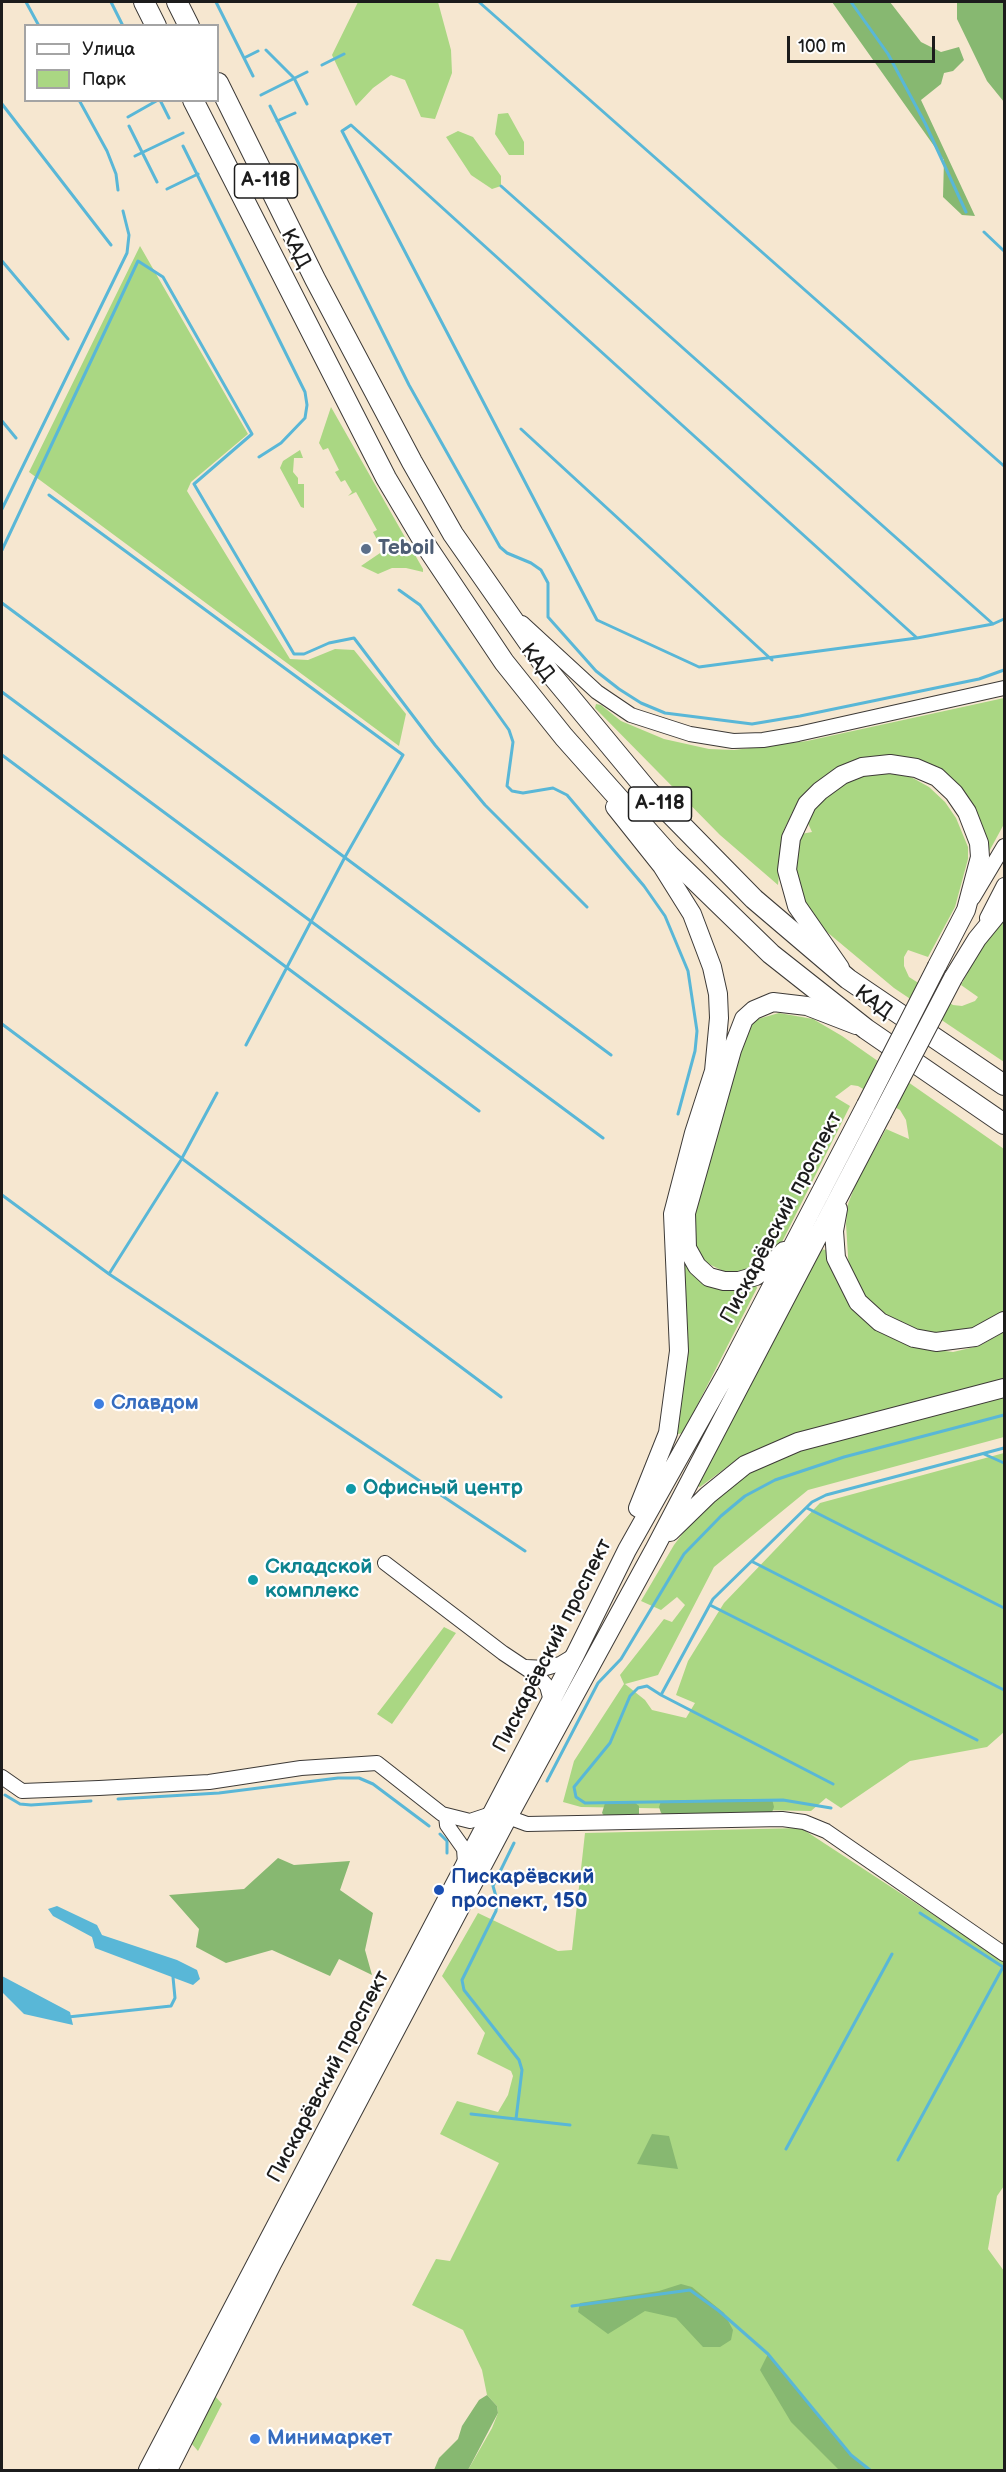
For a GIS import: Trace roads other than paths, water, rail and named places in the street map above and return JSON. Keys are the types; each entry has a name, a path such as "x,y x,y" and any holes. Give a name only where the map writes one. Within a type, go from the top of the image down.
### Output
{"highway":[{"path":"144,2 155,24"},
{"path":"177,2 188,24"},
{"name":"КАД","path":"219,85 315,279 412,462 453,534 550,673 646,790 754,899 848,979 1005,1085"},
{"name":"КАД","path":"194,102 289,291 415,528 475,621 564,737 703,891 771,954 866,1029 1001,1123"}],"main road":[{"path":"564,737 590,775 678,889 704,940 718,994 719,1044 714,1071 694,1133 674,1214 680,1351 668,1433 631,1524 627,1550"},
{"path":"848,979 797,906 787,870 791,838 807,804 842,775 862,767 899,765 916,768 937,777 954,793 975,827 979,843 980,857 966,910"},
{"path":"976,939 1005,906"},
{"name":"Пискарёвский проспект","path":"148,2470 465,1863 500,1815 655,1548 850,1176 874,1109 938,966 966,910"},
{"name":"Пискарёвский проспект","path":"168,2470 500,1815 551,1701 627,1550 726,1374 800,1234 976,939"},
{"path":"800,1234 770,1266 756,1276 740,1281 708,1277 697,1266 687,1248 686,1213 732,1050 744,1019 754,1010 773,1002 807,1006 866,1029"},
{"path":"978,1066 1005,1076"},
{"path":"850,1176 838,1207 834,1229 836,1258 850,1288 864,1307 892,1329 914,1338 936,1342 975,1337 1005,1321"},
{"path":"655,1548 708,1495 745,1465 798,1442 1005,1388"}],"street":[{"path":"501,603 597,692 631,715 690,735 733,741 763,740 1005,687"},
{"name":"Пискарёвский проспект","path":"966,910 1005,846"},
{"name":"Пискарёвский проспект","path":"976,939 1005,885"},
{"path":"385,1563 503,1653 526,1667 547,1686 551,1701"},
{"path":"526,1667 546,1668 560,1664 575,1655"},
{"path":"2,1777 22,1791 209,1782 301,1768 377,1763 446,1816 470,1821 500,1815 527,1824 782,1819 804,1822 826,1831 1005,1954"},
{"path":"446,1816 447,1824 464,1849 465,1863"}],"water":[{"path":"57,1906 97,1925 102,1935 177,1960 197,1970 200,1979 193,1985 95,1948 92,1937 53,1916 48,1909"},
{"path":"2,1976 70,2012 73,2025 24,2014 2,1992"}],"waterway":[{"path":"26,2 38,24"},
{"path":"111,2 122,24"},
{"path":"216,2 253,76"},
{"path":"479,2 1004,466"},
{"path":"851,2 888,54 925,123 966,212"},
{"path":"266,50 294,78 307,104"},
{"path":"244,58 258,51"},
{"path":"322,65 344,54"},
{"path":"261,95 307,72"},
{"path":"80,102 107,151 116,174 118,190"},
{"path":"128,117 154,102"},
{"path":"161,102 169,118"},
{"path":"2,104 111,245"},
{"path":"270,106 409,385 500,547 507,553 541,570 548,583 548,617 596,671 619,689 641,703 665,713 752,724 979,679 1004,670"},
{"path":"277,121 295,113"},
{"path":"917,638 351,125 342,131 597,620 699,667 917,638 993,624 1004,619"},
{"path":"129,126 157,182"},
{"path":"135,156 183,133"},
{"path":"183,146 305,392 307,405 305,418 281,443 259,457"},
{"path":"167,189 198,174"},
{"path":"501,186 993,624"},
{"path":"2,509 127,253 129,235 123,211"},
{"path":"984,232 1004,251"},
{"path":"2,261 68,339"},
{"path":"2,550 138,261 163,277 252,434 194,484 294,654 304,654 329,643 354,638 435,745 485,805 587,907"},
{"path":"2,421 16,438"},
{"path":"521,429 772,660"},
{"path":"49,495 403,755 345,857 246,1045"},
{"path":"399,590 420,605 509,730 513,742 507,786 512,791 523,793 553,788 567,795 644,886 665,916 688,971 697,1031 695,1051 678,1114"},
{"path":"2,603 611,1055"},
{"path":"2,692 603,1138"},
{"path":"2,755 479,1111"},
{"path":"2,1024 501,1397"},
{"path":"109,1274 181,1160 217,1093"},
{"path":"2,1195 109,1274 525,1551"},
{"path":"547,1781 598,1683 621,1659 684,1554 721,1516 745,1496 775,1480 844,1457 1004,1415"},
{"path":"831,1808 783,1800 585,1803 576,1797 574,1787 610,1743 630,1696 638,1688 647,1686 661,1695 713,1599 812,1502 826,1495 1004,1448"},
{"path":"984,1454 1004,1463"},
{"path":"807,1508 1004,1608"},
{"path":"753,1562 1004,1690"},
{"path":"710,1605 977,1740"},
{"path":"661,1695 833,1784"},
{"path":"118,1799 219,1793 338,1778 359,1778 373,1784 429,1826"},
{"path":"5,1795 20,1804 31,1805 91,1801"},
{"path":"440,1834 447,1841 447,1853"},
{"path":"514,1843 493,1886 497,1900 496,1911 462,1980 464,1990 519,2060 522,2070 516,2119"},
{"path":"920,1913 1003,1967"},
{"path":"786,2149 892,1954"},
{"path":"898,2160 1003,1967"},
{"path":"68,2017 171,2006 175,1998 173,1977"},
{"path":"471,2114 570,2125"},
{"path":"572,2306 690,2290 719,2311 768,2354 851,2455 870,2470"}],"place":[{"name":"Teboil","path":"366,549"},
{"name":"Славдом","path":"99,1404"},
{"name":"Офисный центр","path":"351,1489"},
{"name":"Складской комплекс","path":"253,1580"},
{"name":"Пискарёвский проспект, 150","path":"439,1890"},
{"name":"Минимаркет","path":"255,2439"}]}
